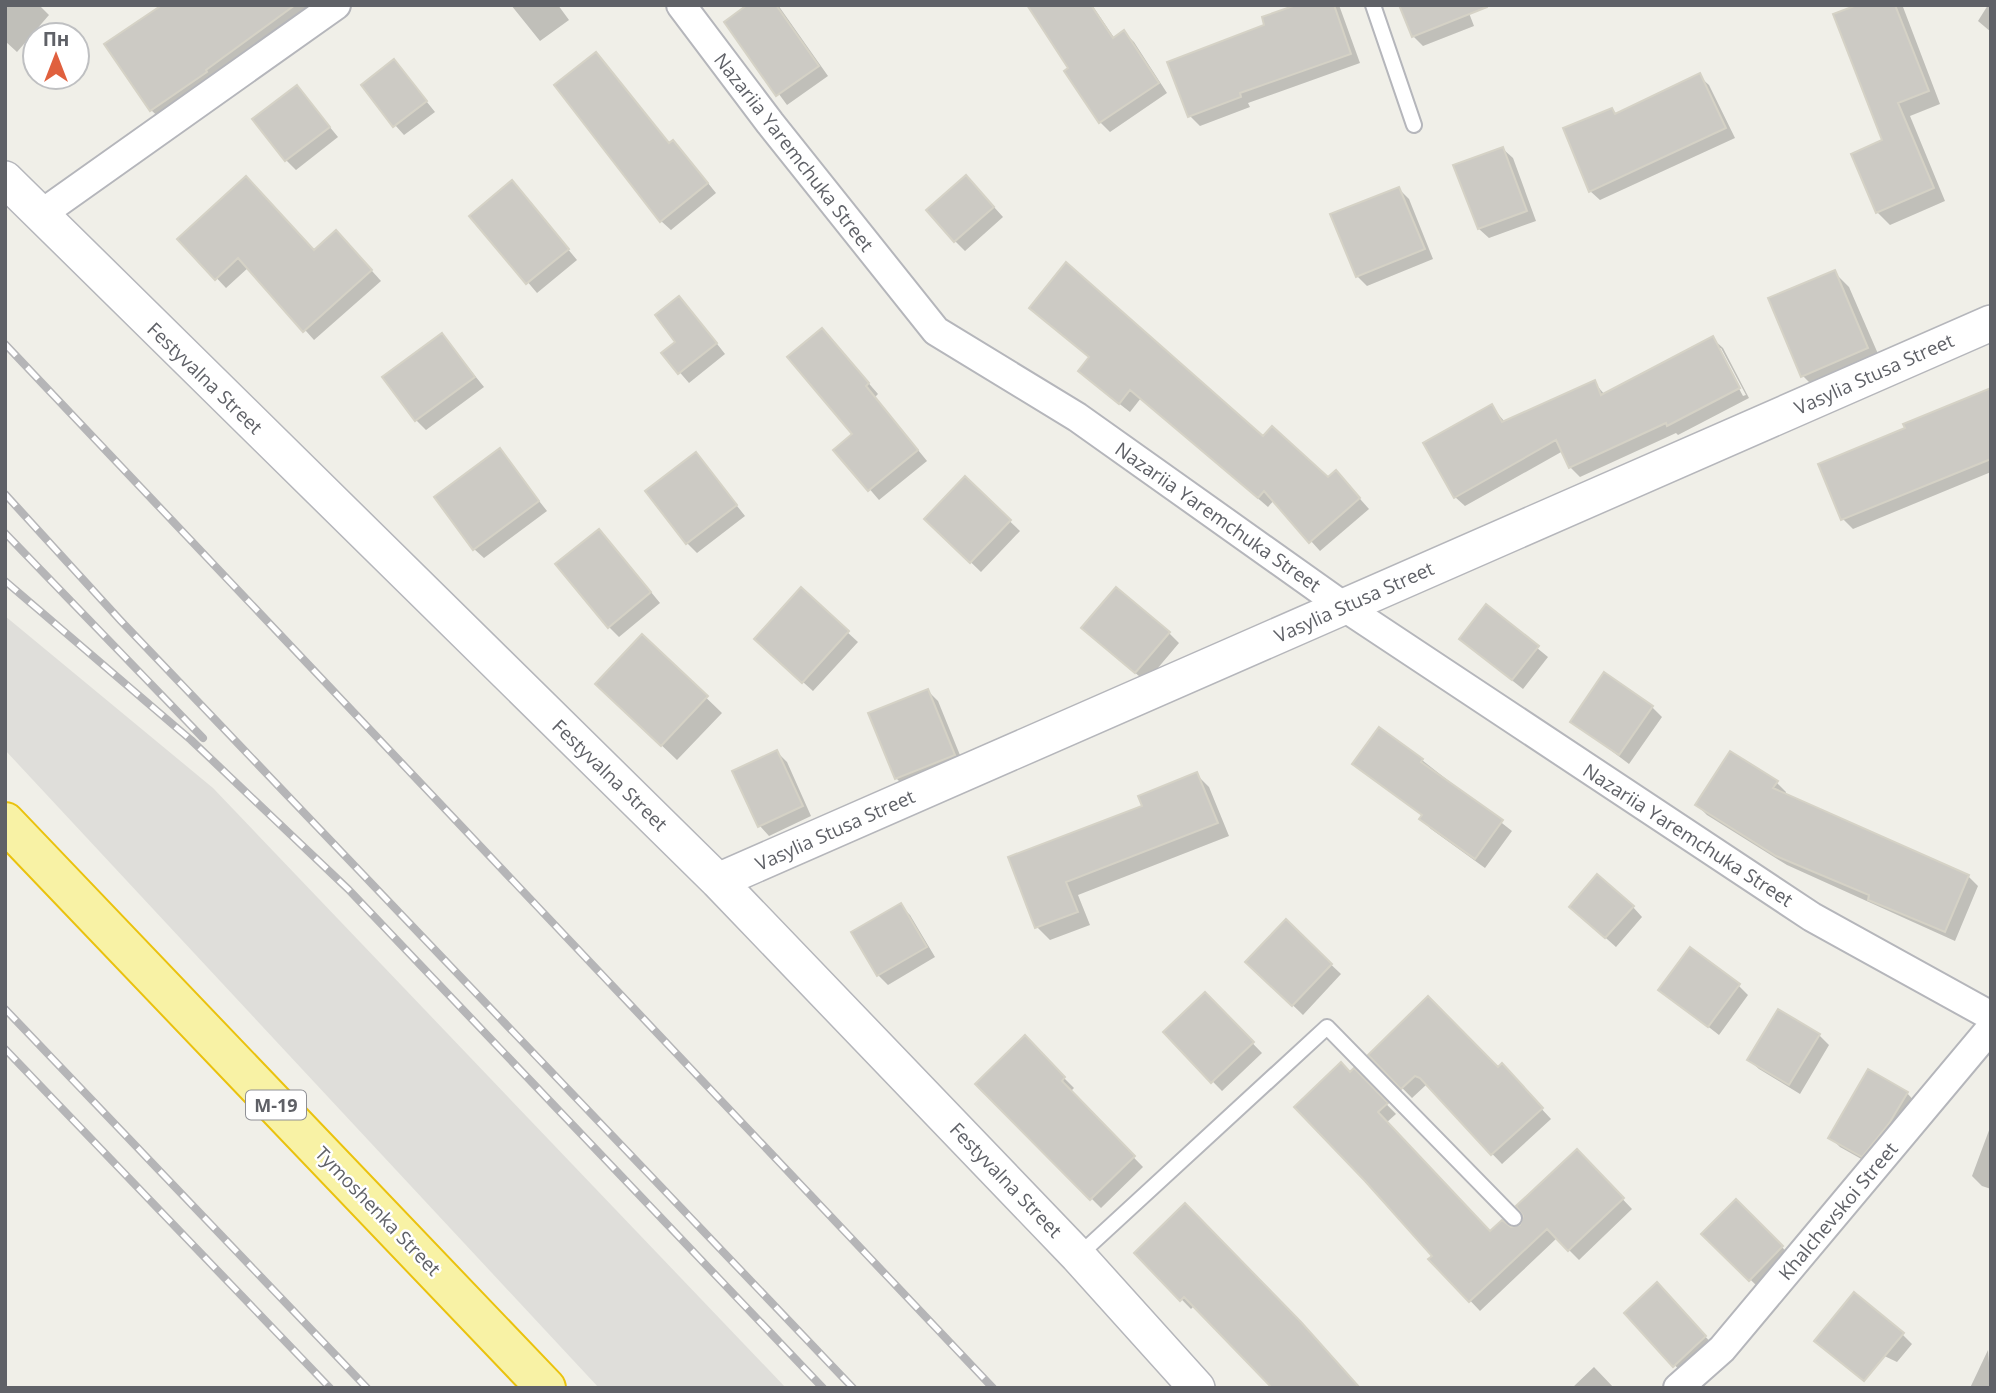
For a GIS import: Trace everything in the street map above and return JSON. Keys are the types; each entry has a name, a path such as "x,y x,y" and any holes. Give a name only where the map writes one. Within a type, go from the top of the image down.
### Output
{"highway":[{"name":"Tymoshenka Street","path":"5,822 547,1388"}],"street":[{"path":"40,215 336,5"},
{"name":"Nazariia Yaremchuka Street","path":"681,5 770,123 936,331 1077,417 1343,606 1812,917 1991,1016"},
{"name":"Festyvalna Street","path":"5,179 718,881 1079,1256 1197,1388"},
{"name":"Vasylia Stusa Street","path":"718,881 1991,323"},
{"name":"Khalchevskoi Street","path":"1678,1388 1721,1349 1991,1028"}],"lane":[{"path":"1373,5 1414,125"},
{"path":"1079,1256 1327,1027 1514,1218"}],"shaded area":[{"path":"5,616 213,788 786,1388 599,1388 5,750"}],"building":[{"path":"162,5 295,5 206,70 207,72 150,111 104,44"},
{"path":"747,5 776,5 819,66 776,96 724,22"},
{"path":"1027,5 1091,5 1113,38 1124,30 1159,83 1099,123 1064,71 1068,68"},
{"path":"1296,5 1334,5 1351,54 1240,93 1241,97 1188,117 1167,62 1264,25 1262,17"},
{"path":"1399,5 1487,5 1487,7 1412,37"},
{"path":"1857,5 1895,5 1929,91 1898,103 1934,188 1876,213 1851,154 1882,140 1833,14"},
{"path":"596,52 669,143 673,140 708,183 660,222 554,85"},
{"path":"394,59 427,101 393,127 361,85"},
{"path":"1700,73 1726,128 1589,192 1563,128 1612,108 1615,114"},
{"path":"297,85 330,127 285,161 252,119"},
{"path":"1503,147 1527,211 1478,229 1453,165"},
{"path":"966,175 994,207 954,242 926,210"},
{"path":"246,176 314,250 336,230 372,270 303,332 238,258 215,280 177,239"},
{"path":"512,180 569,249 526,284 469,216"},
{"path":"1399,187 1425,249 1356,277 1330,214"},
{"path":"1066,262 1263,436 1272,426 1328,477 1336,470 1360,498 1309,543 1264,491 1258,498 1130,390 1119,404 1078,371 1089,357 1029,308"},
{"path":"1835,270 1868,348 1801,377 1768,298"},
{"path":"679,296 717,343 678,374 661,353 675,342 655,315"},
{"path":"822,328 869,383 866,386 918,450 868,491 833,450 852,434 787,357"},
{"path":"442,333 475,377 415,421 382,377"},
{"path":"1713,336 1740,388 1667,426 1666,423 1569,468 1556,440 1454,498 1423,443 1492,404 1502,422 1595,380 1601,395"},
{"path":"1991,388 1991,459 1841,520 1818,464 1905,428 1903,424"},
{"path":"500,448 539,501 473,550 434,497"},
{"path":"696,452 737,505 686,544 645,491"},
{"path":"965,476 1011,520 970,563 924,519"},
{"path":"599,529 651,592 608,628 555,564"},
{"path":"801,587 849,631 802,683 754,639"},
{"path":"1116,587 1170,632 1135,673 1081,628"},
{"path":"1486,604 1539,646 1512,680 1459,639"},
{"path":"642,634 708,696 661,746 595,684"},
{"path":"1604,672 1653,706 1619,755 1570,722"},
{"path":"928,689 955,755 895,779 868,713"},
{"path":"1379,727 1423,759 1421,762 1503,820 1475,859 1419,819 1422,815 1352,764"},
{"path":"777,750 803,806 758,827 732,771"},
{"path":"1730,751 1778,781 1773,788 1969,875 1945,932 1868,900 1869,895 1776,856 1695,805"},
{"path":"1197,772 1218,823 1066,882 1078,912 1035,928 1008,857 1142,806 1138,796"},
{"path":"1597,874 1634,906 1605,938 1569,907"},
{"path":"901,903 927,947 877,976 851,932"},
{"path":"1286,919 1332,964 1292,1006 1245,962"},
{"path":"1690,947 1740,984 1708,1027 1658,990"},
{"path":"1205,992 1254,1042 1211,1083 1163,1032"},
{"path":"1428,996 1498,1067 1502,1063 1543,1108 1491,1155 1420,1078 1415,1076 1401,1089 1368,1055"},
{"path":"1778,1009 1820,1034 1789,1085 1747,1060"},
{"path":"1025,1035 1065,1077 1062,1081 1135,1156 1090,1200 975,1084"},
{"path":"1341,1062 1350,1072 1354,1068 1388,1103 1378,1112 1490,1231 1502,1220 1511,1227 1520,1225 1523,1216 1516,1206 1577,1149 1624,1198 1568,1251 1547,1229 1469,1302 1428,1259 1432,1256 1365,1181 1294,1107"},
{"path":"1868,1069 1908,1092 1890,1122 1862,1157 1828,1138"},
{"path":"1736,1199 1783,1246 1749,1281 1701,1234"},
{"path":"1185,1203 1301,1322 1360,1388 1272,1388 1184,1297 1180,1301 1134,1253"},
{"path":"1657,1282 1706,1336 1673,1367 1624,1313"},
{"path":"1854,1292 1904,1333 1864,1381 1814,1341"}],"railway":[{"path":"5,344 993,1388"},
{"path":"5,494 121,621 853,1388"},
{"path":"5,533 203,738"},
{"path":"5,581 191,740 348,889 823,1388"},
{"path":"5,1009 367,1388"},
{"path":"5,1049 330,1388"}]}
